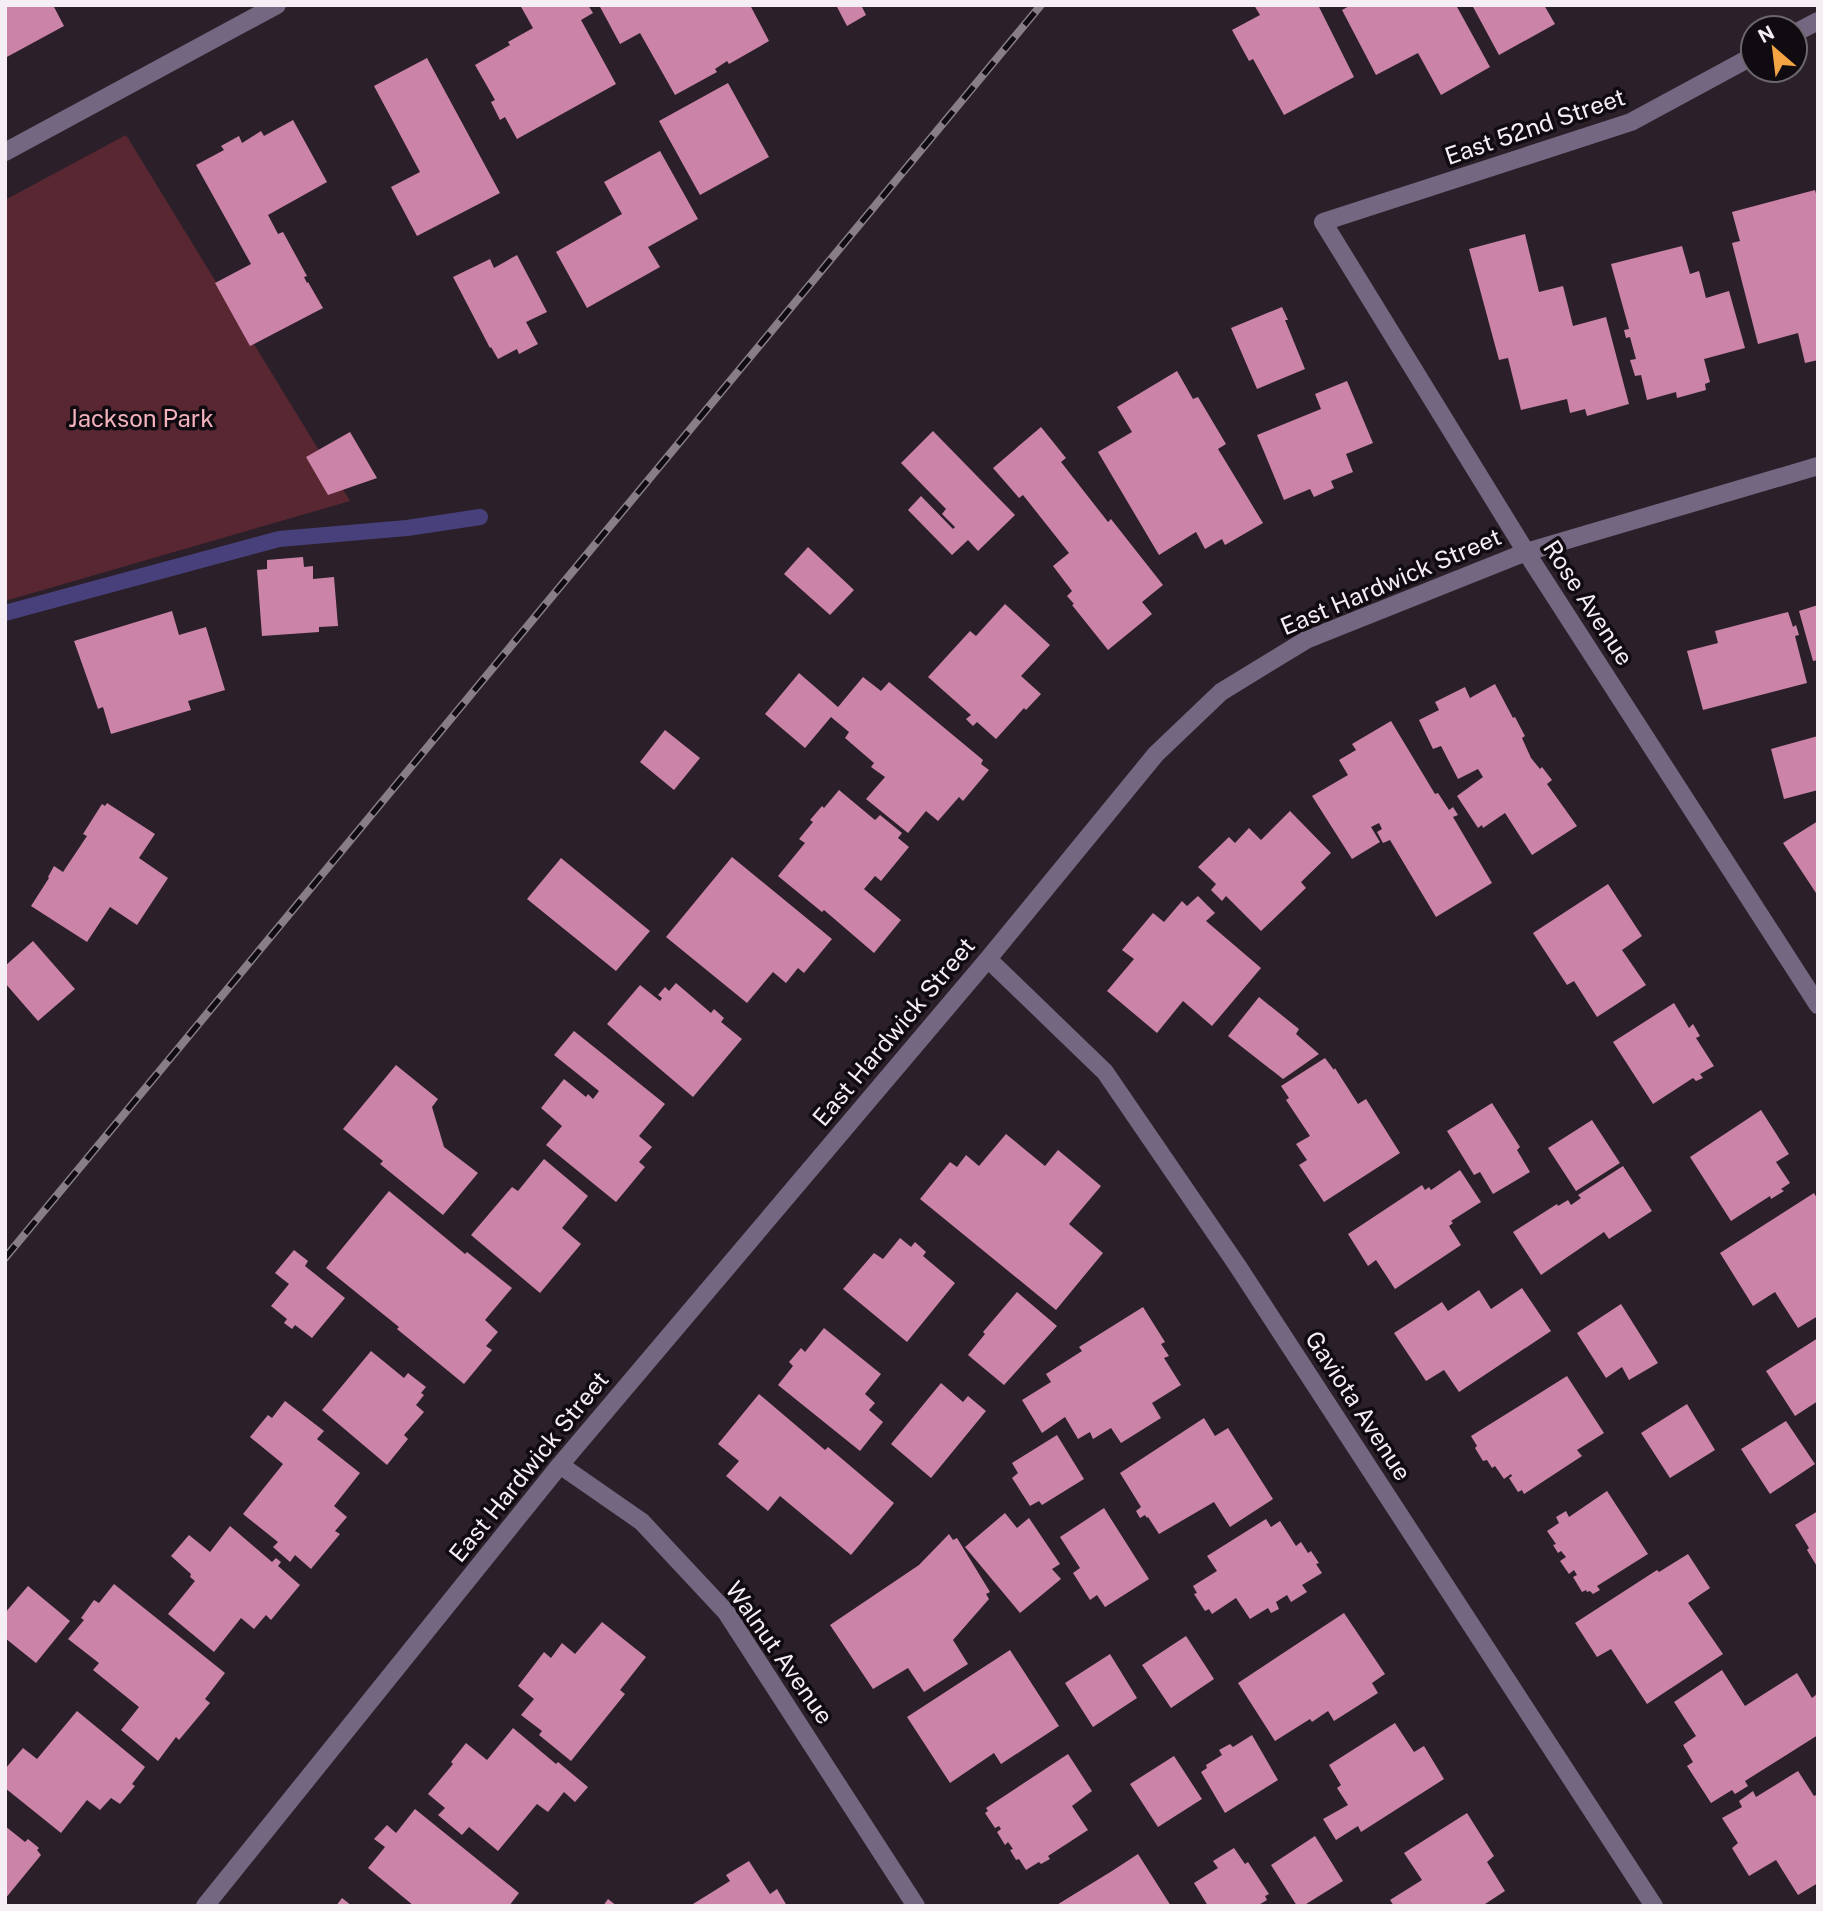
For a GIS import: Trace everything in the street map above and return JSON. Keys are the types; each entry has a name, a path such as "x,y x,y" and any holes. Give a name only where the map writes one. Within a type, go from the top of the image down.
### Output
{"street":[{"path":"5,152 277,5"},
{"name":"East 52nd Street","path":"1323,222 1631,122 1739,64"},
{"name":"Rose Avenue","path":"1323,222 1526,552 1818,1005"},
{"name":"East Hardwick Street","path":"205,1906 560,1465 988,959 1156,754 1222,692 1306,640 1526,552 1818,466"},
{"name":"Gaviota Avenue","path":"988,959 1105,1072 1237,1265 1654,1906"},
{"name":"Walnut Avenue","path":"560,1465 642,1522 726,1612 916,1906"}],"green space":[{"name":"Jackson Park","path":"126,135 350,501 5,601 5,200"}],"building":[{"path":"5,5 53,5 64,26 5,58"},
{"path":"520,5 588,5 593,13 581,20 616,84 517,139 505,117 500,120 491,102 495,100 475,65 533,28"},
{"path":"599,5 750,5 769,41 729,64 727,61 715,69 717,72 675,95 640,33 620,44"},
{"path":"836,5 865,5 862,7 866,15 847,26"},
{"path":"1254,5 1318,5 1354,77 1284,115 1253,59 1249,61 1232,30 1260,15"},
{"path":"1351,5 1456,5 1490,67 1441,95 1418,53 1376,75 1342,10"},
{"path":"1472,5 1544,5 1555,24 1499,55"},
{"path":"427,58 500,193 417,236 391,187 420,172 374,86"},
{"path":"728,83 769,157 700,195 659,121"},
{"path":"293,120 327,182 268,215 278,234 283,232 307,276 304,277 307,283 323,308 250,346 215,283 251,264 196,165 224,150 221,146 239,136 242,143 261,131 264,136"},
{"path":"660,151 698,219 648,247 660,267 587,308 556,252 622,214 604,182"},
{"path":"1815,190 1818,201 1818,360 1805,363 1798,333 1758,344 1732,243 1740,241 1732,212"},
{"path":"1525,234 1539,292 1563,286 1573,326 1606,317 1629,404 1587,416 1585,409 1570,413 1567,399 1521,410 1508,358 1499,360 1469,249"},
{"path":"1682,246 1690,274 1699,271 1706,298 1729,291 1745,348 1704,359 1710,382 1705,384 1706,390 1677,398 1676,392 1647,400 1641,375 1635,376 1630,360 1636,359 1630,337 1626,338 1624,330 1629,329 1611,264"},
{"path":"517,255 547,312 526,322 538,344 519,354 517,349 498,359 453,277 490,259 494,268"},
{"path":"1282,307 1305,369 1257,389 1231,328"},
{"path":"1177,371 1193,399 1198,397 1226,444 1218,449 1263,523 1225,545 1222,539 1205,549 1196,532 1159,555 1098,452 1132,432 1117,407"},
{"path":"1347,381 1373,443 1346,454 1353,472 1331,481 1334,488 1314,497 1310,489 1284,500 1257,435 1321,409 1315,394"},
{"path":"1041,427 1066,458 1061,462 1108,522 1111,519 1163,585 1142,602 1152,614 1108,650 1072,605 1074,604 1067,596 1072,591 1053,566 1069,553 1023,495 1019,498 993,468"},
{"path":"933,431 1015,515 978,551 968,540 952,555 908,510 921,496 953,529 955,527 942,514 946,509 901,463"},
{"path":"350,432 377,478 328,495 306,457"},
{"path":"808,547 854,590 830,615 784,574"},
{"path":"303,557 304,567 313,566 313,579 334,577 338,626 319,627 319,632 262,636 257,570 267,569 267,560"},
{"path":"1005,604 1050,645 1021,676 1041,694 1026,710 1024,708 996,739 977,722 973,726 966,719 971,715 928,677 970,631 976,636"},
{"path":"1818,605 1818,660 1813,661 1799,611"},
{"path":"172,611 179,635 206,627 225,690 188,701 191,710 111,734 103,707 98,709 74,641"},
{"path":"1788,612 1799,635 1795,636 1807,683 1703,710 1687,651 1718,643 1715,631"},
{"path":"799,673 838,707 863,677 881,691 889,682 983,760 981,764 989,770 963,801 959,797 938,821 926,811 908,833 866,799 885,777 871,767 874,763 845,738 849,732 831,717 805,748 765,714"},
{"path":"1495,684 1525,736 1522,738 1531,758 1552,780 1547,784 1577,826 1532,855 1505,813 1483,828 1482,825 1478,828 1457,796 1483,777 1478,769 1458,779 1441,746 1433,749 1419,720 1439,710 1435,702 1465,687 1470,698"},
{"path":"1391,721 1435,794 1438,793 1449,810 1453,807 1458,815 1453,817 1492,883 1436,917 1390,840 1383,843 1377,832 1382,829 1379,823 1371,827 1380,842 1352,859 1312,796 1348,775 1339,760 1356,750 1352,744"},
{"path":"665,730 700,758 674,790 640,762"},
{"path":"1818,736 1818,790 1784,799 1771,749"},
{"path":"839,790 875,820 880,815 902,833 898,838 909,847 881,881 875,876 864,889 901,920 874,953 824,910 822,912 778,876 805,843 799,839 813,822 810,820"},
{"path":"107,803 155,834 139,858 168,878 137,925 110,907 87,942 31,906 54,866 63,872 87,836 83,834 102,804 105,806"},
{"path":"1290,811 1331,853 1301,882 1306,888 1261,931 1226,896 1222,901 1211,890 1216,884 1198,867 1229,837 1235,843 1249,828 1261,840"},
{"path":"1818,821 1818,896 1783,843"},
{"path":"732,857 832,939 804,973 798,968 786,983 773,972 747,1003 666,937"},
{"path":"561,858 650,931 616,971 527,899"},
{"path":"1608,884 1642,936 1622,950 1646,985 1597,1017 1574,981 1567,985 1533,933"},
{"path":"1198,896 1215,913 1206,921 1261,968 1212,1026 1183,1001 1157,1033 1107,991 1134,959 1122,950 1153,913 1164,922 1182,901 1187,906"},
{"path":"33,941 75,989 38,1021 5,983 5,966"},
{"path":"676,983 711,1013 714,1009 724,1018 721,1022 742,1039 693,1097 607,1024 640,985 660,1001 662,998 658,995 665,987 669,991"},
{"path":"1259,997 1299,1029 1296,1034 1319,1054 1283,1079 1228,1036"},
{"path":"1674,1003 1689,1028 1693,1024 1700,1036 1696,1038 1714,1066 1700,1074 1703,1078 1696,1081 1693,1078 1653,1104 1613,1042"},
{"path":"574,1031 665,1104 639,1136 652,1147 639,1162 645,1167 616,1202 546,1145 562,1126 541,1108 564,1079 586,1097 588,1094 593,1099 599,1091 554,1055"},
{"path":"1325,1058 1334,1070 1335,1068 1358,1104 1366,1099 1400,1153 1324,1202 1299,1165 1307,1160 1296,1144 1310,1136 1286,1100 1289,1098 1281,1086"},
{"path":"396,1065 438,1099 432,1107 444,1147 478,1173 443,1215 380,1164 383,1161 343,1129"},
{"path":"1492,1103 1520,1147 1517,1150 1530,1172 1493,1194 1480,1172 1474,1175 1447,1131"},
{"path":"1761,1110 1789,1154 1776,1162 1790,1183 1781,1189 1784,1191 1771,1199 1770,1196 1731,1221 1690,1157"},
{"path":"1592,1120 1620,1163 1576,1191 1548,1148"},
{"path":"1006,1134 1045,1166 1058,1150 1101,1186 1069,1224 1103,1253 1056,1310 920,1199 950,1162 957,1167 966,1155 979,1166"},
{"path":"544,1159 588,1196 562,1228 581,1244 540,1293 471,1235 512,1187 518,1191"},
{"path":"1623,1166 1652,1211 1609,1239 1604,1232 1541,1275 1513,1232 1557,1204 1558,1206 1568,1200 1571,1205 1581,1198 1578,1195"},
{"path":"1460,1170 1481,1202 1451,1221 1453,1223 1449,1226 1461,1245 1395,1289 1376,1260 1368,1266 1348,1234 1422,1185 1425,1190 1429,1187 1431,1190"},
{"path":"389,1191 465,1254 467,1252 512,1288 485,1320 498,1332 486,1346 492,1350 464,1384 326,1268"},
{"path":"1814,1193 1818,1200 1818,1316 1798,1328 1775,1292 1753,1306 1720,1253"},
{"path":"900,1238 911,1247 915,1242 926,1252 923,1256 955,1283 907,1342 843,1289 874,1253 883,1259"},
{"path":"294,1250 308,1261 305,1266 345,1298 312,1338 295,1325 292,1329 284,1323 287,1319 271,1306 289,1284 275,1273"},
{"path":"1522,1288 1551,1331 1459,1392 1444,1370 1426,1381 1394,1333 1442,1302 1448,1311 1479,1290 1491,1309"},
{"path":"1017,1292 1057,1326 1004,1385 968,1355 985,1334 983,1332"},
{"path":"1621,1304 1658,1363 1629,1380 1622,1367 1606,1378 1577,1333"},
{"path":"1143,1307 1165,1342 1161,1344 1169,1356 1164,1358 1181,1385 1152,1403 1161,1418 1121,1443 1111,1428 1093,1439 1090,1432 1078,1439 1065,1417 1042,1433 1022,1400 1051,1382 1046,1374 1082,1351 1079,1347"},
{"path":"824,1328 881,1374 865,1394 875,1403 869,1410 883,1422 860,1451 778,1385 793,1366 789,1362 801,1348 805,1352"},
{"path":"1818,1338 1818,1401 1795,1416 1766,1371"},
{"path":"371,1351 404,1378 408,1373 426,1387 421,1393 424,1395 416,1405 424,1412 404,1435 408,1439 387,1465 322,1410"},
{"path":"1567,1376 1604,1433 1577,1450 1582,1456 1524,1494 1522,1490 1518,1492 1509,1478 1511,1474 1504,1479 1495,1466 1492,1468 1487,1460 1483,1461 1471,1436"},
{"path":"941,1383 963,1402 968,1396 986,1411 931,1478 891,1444"},
{"path":"759,1394 825,1450 828,1447 894,1503 851,1555 780,1496 768,1511 726,1476 739,1461 718,1444"},
{"path":"285,1401 324,1431 317,1439 360,1473 334,1506 347,1517 335,1531 340,1534 311,1569 295,1555 290,1562 273,1547 278,1542 243,1514 283,1464 250,1437 268,1415 272,1418"},
{"path":"1687,1404 1715,1450 1670,1478 1641,1433"},
{"path":"1204,1418 1215,1436 1228,1428 1273,1499 1230,1527 1214,1502 1159,1534 1148,1517 1145,1515 1140,1518 1136,1511 1141,1507 1120,1473"},
{"path":"1786,1421 1815,1464 1770,1494 1741,1449"},
{"path":"1057,1435 1084,1479 1042,1505 1039,1501 1030,1506 1012,1478 1018,1473 1012,1463"},
{"path":"1607,1491 1648,1554 1597,1586 1600,1590 1593,1594 1586,1590 1582,1592 1573,1577 1577,1575 1574,1570 1569,1574 1560,1561 1566,1557 1561,1551 1558,1553 1553,1545 1556,1544 1547,1531 1559,1523 1556,1517 1566,1511 1569,1517"},
{"path":"1104,1508 1149,1579 1105,1607 1097,1595 1090,1600 1073,1573 1080,1568 1060,1537"},
{"path":"1818,1511 1818,1568 1795,1525"},
{"path":"1005,1513 1017,1528 1029,1518 1060,1564 1052,1569 1061,1579 1020,1613 965,1547"},
{"path":"1266,1519 1271,1527 1280,1521 1296,1546 1301,1542 1308,1553 1311,1551 1322,1573 1302,1585 1307,1592 1291,1602 1287,1595 1276,1602 1279,1609 1271,1613 1268,1608 1250,1619 1236,1598 1212,1614 1209,1609 1205,1611 1194,1594 1197,1593 1193,1586 1217,1571 1207,1556"},
{"path":"230,1526 272,1562 276,1558 281,1562 278,1566 300,1585 271,1620 266,1615 254,1629 241,1618 214,1652 168,1614 195,1581 171,1556 189,1535 210,1552"},
{"path":"949,1534 953,1540 957,1538 990,1592 986,1594 989,1599 953,1640 968,1664 924,1692 908,1668 873,1689 830,1625 919,1565"},
{"path":"1688,1554 1710,1588 1688,1603 1723,1654 1647,1704 1611,1649 1597,1657 1575,1623 1657,1570 1659,1572"},
{"path":"114,1584 225,1673 205,1699 210,1703 179,1740 176,1737 158,1761 121,1730 139,1707 93,1670 99,1663 68,1639 84,1620 81,1618 94,1600 99,1603"},
{"path":"28,1586 70,1621 36,1663 5,1638 5,1613"},
{"path":"1344,1613 1385,1674 1372,1683 1378,1693 1334,1721 1328,1711 1275,1741 1238,1683"},
{"path":"602,1622 646,1657 620,1690 625,1694 571,1761 539,1735 542,1731 521,1715 534,1699 518,1686 544,1652 551,1658 562,1643 575,1654"},
{"path":"1186,1636 1214,1679 1171,1708 1142,1665"},
{"path":"1010,1650 1059,1726 1001,1764 994,1753 950,1783 907,1717"},
{"path":"1110,1654 1137,1698 1093,1727 1065,1683"},
{"path":"1722,1670 1745,1706 1797,1673 1812,1698 1817,1694 1818,1696 1818,1735 1745,1781 1748,1786 1735,1794 1732,1790 1711,1803 1687,1766 1693,1762 1683,1745 1696,1736 1674,1702"},
{"path":"77,1711 145,1767 132,1784 135,1786 120,1804 111,1798 100,1810 87,1800 61,1833 5,1788 5,1769 23,1748 37,1759"},
{"path":"1395,1723 1414,1752 1424,1746 1444,1779 1361,1832 1358,1826 1336,1840 1323,1819 1348,1805 1337,1788 1341,1785 1329,1765"},
{"path":"513,1728 588,1787 575,1802 564,1792 548,1812 537,1804 498,1851 469,1827 462,1835 438,1815 445,1808 428,1794 453,1764 451,1762 466,1743 487,1760"},
{"path":"1252,1735 1278,1780 1225,1813 1201,1772 1207,1768 1206,1765 1222,1755 1219,1750 1230,1744 1233,1747"},
{"path":"1068,1754 1092,1791 1072,1806 1088,1830 1048,1856 1050,1859 1026,1870 1019,1859 1016,1860 1008,1842 1005,1845 997,1832 1001,1829 999,1826 995,1828 985,1813 988,1811 986,1808"},
{"path":"1174,1756 1202,1799 1158,1827 1130,1784"},
{"path":"1798,1771 1814,1796 1818,1794 1818,1883 1798,1895 1776,1860 1749,1876 1732,1848 1738,1843 1722,1818 1742,1807 1739,1801 1753,1791 1756,1797"},
{"path":"415,1809 519,1893 509,1906 414,1906 368,1868 385,1847 374,1839 387,1825 396,1833"},
{"path":"1467,1813 1494,1856 1487,1862 1505,1891 1482,1906 1394,1906 1390,1900 1422,1880 1404,1853"},
{"path":"5,1826 25,1842 28,1839 39,1848 37,1850 41,1855 5,1899"},
{"path":"1315,1836 1343,1881 1303,1906 1297,1906 1271,1865"},
{"path":"1234,1848 1245,1864 1248,1862 1269,1894 1265,1896 1267,1900 1257,1906 1208,1906 1194,1883 1218,1868 1213,1861"},
{"path":"1138,1854 1171,1906 1055,1906 1112,1871"},
{"path":"749,1861 770,1894 777,1889 787,1906 693,1904 730,1881 726,1875"},
{"path":"342,1898 352,1906 336,1906"},
{"path":"608,1899 617,1906 603,1906"}],"waterway":[{"path":"5,613 279,539 407,528 480,517"}],"railway":[{"path":"5,1258 1041,5"}]}
